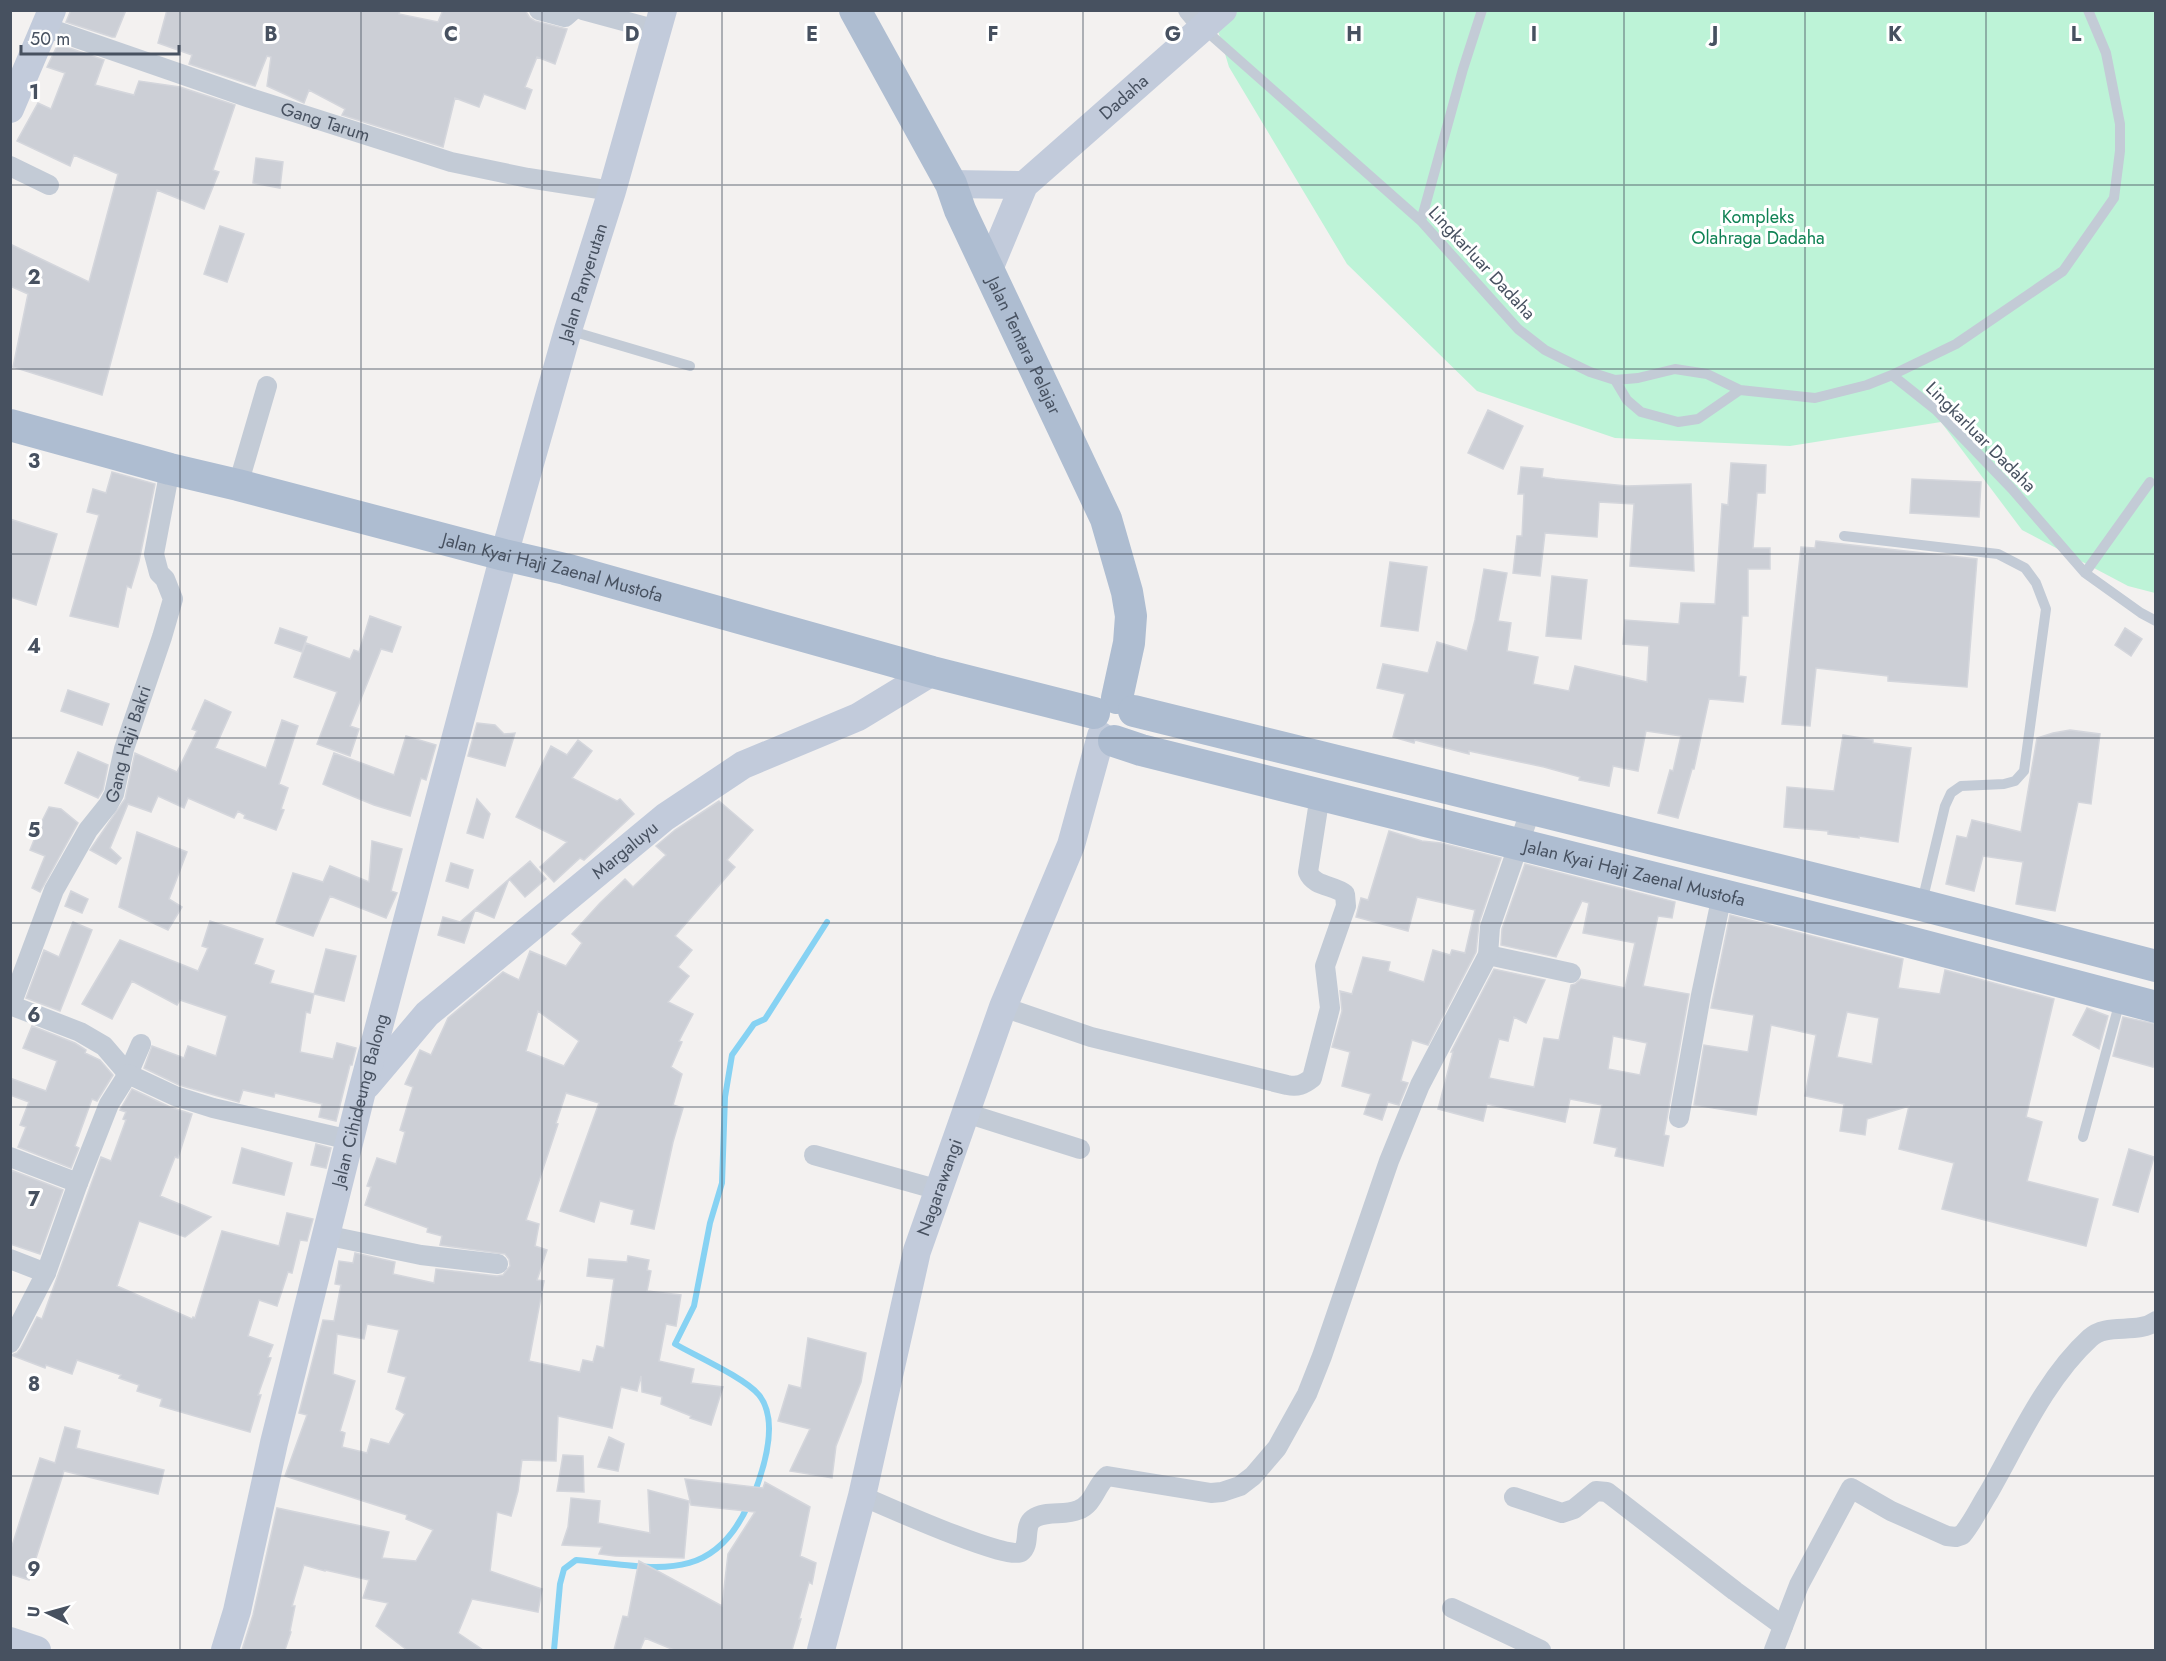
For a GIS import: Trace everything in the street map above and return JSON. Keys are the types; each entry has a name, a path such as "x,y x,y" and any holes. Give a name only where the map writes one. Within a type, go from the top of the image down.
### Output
{"main road":[{"name":"Jalan Tentara Pelajar","path":"855,10 951,184 960,210 1106,519 1127,592 1131,616 1129,643 1112,720"},
{"name":"Jalan Kyai Haji Zaenal Mustofa","path":"10,425 170,470 238,485 565,569 1112,720 1531,809 2156,966"},
{"name":"Jalan Kyai Haji Zaenal Mustofa","path":"1112,720 1141,750 1883,935 2156,1007"},
{"path":"1883,935 1907,902"}],"street":[{"path":"539,10 565,17 573,10"},
{"path":"583,10 660,20"},
{"name":"Dadaha","path":"989,269 1024,185 1204,16"},
{"path":"10,109 49,19"},
{"name":"Gang Tarum","path":"49,19 250,98 451,162 528,178 612,191"},
{"name":"Jalan Panyerutan","path":"504,555 660,20"},
{"path":"10,166 49,185"},
{"path":"951,184 1024,185"},
{"path":"238,485 267,386"},
{"name":"Gang Haji Bakri","path":"11,1005 54,890 88,830 114,794 124,749 173,600 165,579 159,573 154,554 170,470"},
{"name":"Jalan Cihideung Balong","path":"225,1650 237,1611 277,1431 325,1236 504,555"},
{"name":"Margaluyu","path":"362,1091 427,1014 665,817 743,765 858,717 932,672"},
{"name":"Nagarawangi","path":"821,1650 862,1496 917,1251 1003,1007 1071,845 1112,720"},
{"path":"1003,1007 1124,1046 1295,1087 1305,1084 1312,1078 1330,1008 1325,966 1346,906 1345,894 1339,889 1313,880 1308,872 1320,795"},
{"path":"862,1496 947,1532 1014,1554 1024,1549 1029,1523 1035,1517 1077,1511 1094,1498 1102,1480 1107,1476 1222,1492 1240,1486 1253,1476 1277,1448 1307,1394 1389,1161 1420,1085 1488,955 1490,927 1531,809"},
{"path":"1679,1118 1722,895"},
{"path":"1488,955 1571,973"},
{"path":"11,1005 80,1032 104,1046 128,1074 176,1096 213,1108 350,1140"},
{"path":"10,1343 46,1273 109,1104 128,1074 141,1044"},
{"path":"966,1113 1080,1149"},
{"path":"814,1155 939,1190"},
{"path":"10,1157 78,1183"},
{"path":"325,1236 421,1255 498,1264"},
{"path":"10,1259 46,1273"},
{"path":"1774,1650 1799,1585 1851,1488 1891,1511 1947,1536 1962,1535 2045,1393 2081,1348 2099,1332 2146,1326 2156,1321"},
{"path":"1514,1497 1562,1513 1574,1509 1596,1491 1607,1492 1734,1592 1783,1626"},
{"path":"1452,1608 1541,1650"},
{"path":"10,1641 37,1650"}],"lane":[{"path":"1421,221 1463,69 1482,10"},
{"path":"1892,375 1956,344 2063,271 2114,198 2120,151 2120,124 2106,53 2088,10"},
{"name":"Lingkarluar Dadaha","path":"1204,16 1421,221 1518,329 1545,350 1590,372 1616,380 1638,378 1675,369 1707,374 1740,390 1815,398 1867,385 1892,375 1936,410 2013,489 2085,573 2156,621"},
{"path":"568,330 690,366"},
{"path":"1616,380 1627,400 1641,412 1678,422 1698,419 1740,390"},
{"path":"2085,573 2150,482"},
{"path":"1844,536 1998,554 2025,568 2036,583 2046,609 2024,771 2014,781 2004,784 1961,786 1951,793 1907,902"},
{"path":"2083,1137 2121,997"}],"green space":[{"name":"Kompleks Olahraga Dadaha","path":"1212,11 2155,11 2155,593 2128,586 2022,530 1941,422 1790,446 1615,438 1477,391 1347,264 1229,67"}],"building":[{"path":"71,10 126,10 115,37 112,37 66,22"},
{"path":"167,10 400,10 399,14 438,22 443,10 525,10 535,21 567,29 555,64 537,57 525,87 532,90 525,109 484,94 479,107 455,98 443,147 342,115 345,109 309,90 304,103 267,86 271,57 267,56 255,86 189,64 192,55 158,43"},
{"path":"58,44 104,60 95,85 134,95 139,81 180,87 235,105 213,170 219,172 204,209 157,190 102,395 13,367 28,294 10,286 10,244 89,282 118,174 74,155 70,166 17,141 38,103 51,109 65,73 47,67"},
{"path":"256,158 283,162 280,188 253,183"},
{"path":"220,226 244,234 227,282 204,274"},
{"path":"1488,410 1523,426 1503,469 1468,453"},
{"path":"1731,463 1766,465 1765,493 1757,493 1753,548 1770,548 1770,569 1748,569 1748,616 1742,616 1739,676 1746,677 1743,702 1709,699 1694,769 1692,769 1678,818 1658,813 1670,770 1673,771 1681,736 1646,731 1638,771 1613,766 1609,786 1579,780 1580,777 1544,767 1469,751 1469,754 1415,740 1414,743 1393,737 1405,694 1377,688 1383,664 1428,673 1437,642 1467,651 1484,569 1507,573 1498,621 1511,623 1507,651 1538,657 1533,684 1569,691 1575,666 1647,682 1649,646 1623,644 1625,620 1679,624 1681,603 1715,604 1722,504 1728,505"},
{"path":"1521,467 1543,469 1542,477 1555,479 1627,486 1691,484 1694,571 1630,566 1634,504 1599,502 1597,537 1545,533 1540,576 1513,573 1517,536 1522,536 1524,494 1518,494"},
{"path":"112,472 155,484 139,561 131,588 127,586 118,627 70,616 99,515 87,512 93,489 106,493"},
{"path":"1912,479 1981,482 1979,517 1910,513"},
{"path":"10,519 57,534 36,605 10,597"},
{"path":"1816,541 1977,559 1967,687 1888,681 1888,676 1816,668 1810,726 1782,724 1801,547 1815,548"},
{"path":"1390,562 1427,567 1418,631 1381,626"},
{"path":"1552,576 1587,580 1581,639 1546,636"},
{"path":"370,616 401,627 392,652 381,649 350,726 359,729 350,756 317,744 337,692 294,677 306,643 350,659 354,650 359,652"},
{"path":"280,628 307,637 302,652 275,643"},
{"path":"2125,628 2142,639 2131,656 2115,645"},
{"path":"68,690 109,704 102,725 61,711"},
{"path":"205,700 231,712 215,748 266,768 282,720 298,726 279,784 288,788 281,809 284,810 276,830 244,818 245,815 238,811 234,818 188,798 184,808 158,796 151,812 128,804 110,848 121,858 116,864 90,850 125,799 135,753 177,772 197,731 192,729"},
{"path":"477,723 495,725 504,734 515,733 505,766 468,756"},
{"path":"2070,730 2100,734 2091,804 2078,802 2055,911 2016,904 2023,862 1983,856 1974,891 1946,884 1957,836 1967,838 1972,820 2021,832 2037,738"},
{"path":"1843,735 1873,740 1873,743 1911,748 1898,842 1784,827 1787,787 1834,791"},
{"path":"406,736 436,745 426,780 421,778 410,816 374,805 323,784 334,753 394,775"},
{"path":"578,740 592,751 572,778 617,801 620,799 634,814 584,860 580,858 554,882 540,867 567,842 516,817 551,746 567,755"},
{"path":"78,752 108,765 103,790 98,798 65,783"},
{"path":"477,799 490,814 483,838 467,833"},
{"path":"719,801 753,830 727,860 735,867 675,936 692,950 678,967 689,976 668,1002 693,1014 679,1041 682,1042 671,1067 682,1074 673,1105 683,1108 673,1142 654,1229 631,1224 634,1210 600,1201 594,1222 560,1211 599,1103 566,1093 526,1220 539,1224 535,1246 547,1250 537,1280 544,1281 529,1361 580,1372 583,1360 593,1362 597,1346 604,1348 614,1279 587,1276 589,1259 627,1262 628,1256 649,1260 647,1270 651,1271 647,1291 681,1295 676,1326 666,1324 659,1361 694,1369 691,1383 723,1387 711,1425 661,1404 662,1397 642,1392 641,1376 637,1391 621,1387 612,1428 558,1416 556,1461 522,1460 518,1491 511,1516 497,1512 490,1571 542,1589 538,1612 472,1599 458,1633 483,1650 407,1650 376,1626 388,1603 363,1598 369,1580 304,1565 292,1606 295,1606 291,1632 285,1650 242,1650 253,1615 277,1508 389,1532 382,1558 416,1561 433,1530 406,1519 407,1515 285,1476 307,1415 299,1413 323,1320 334,1321 341,1285 335,1284 339,1261 353,1263 355,1253 395,1262 393,1274 434,1283 436,1269 497,1276 503,1275 510,1266 505,1254 440,1245 442,1236 427,1232 428,1228 365,1205 371,1187 367,1186 377,1158 396,1164 405,1132 400,1130 413,1087 405,1084 420,1050 431,1055 448,1018 503,972 519,980 530,951 566,966 582,943 572,934 625,879 633,887 666,855 656,846 675,830","holes":["538,1011 579,1041 564,1066 526,1051","367,1324 399,1330 388,1372 406,1377 396,1409 405,1414 389,1444 371,1439 367,1453 342,1447 345,1433 340,1431 355,1381 333,1374 337,1334 364,1339"]},
{"path":"49,807 61,809 78,823 40,892 32,888 45,856 30,850"},
{"path":"1389,831 1422,841 1441,843 1501,858 1479,923 1476,952 1428,1045 1412,1040 1401,1081 1408,1083 1399,1105 1388,1102 1382,1120 1364,1114 1371,1094 1342,1086 1350,1052 1332,1047 1342,1011 1340,991 1352,994 1363,957 1390,962 1388,971 1424,982 1433,950 1450,955 1452,950 1465,953 1475,910 1417,897 1408,931 1356,917 1361,898 1368,900"},
{"path":"137,832 187,852 169,899 182,907 168,930 119,907"},
{"path":"372,841 402,849 391,891 397,893 386,918 330,896 313,936 276,923 293,873 323,882 330,866 369,882"},
{"path":"530,861 546,879 525,897 509,879"},
{"path":"451,863 473,870 468,888 446,881"},
{"path":"1525,864 1675,902 1672,918 1658,916 1643,986 1689,994 1664,1135 1669,1136 1663,1166 1615,1156 1617,1148 1594,1143 1602,1105 1570,1099 1565,1122 1487,1104 1483,1121 1438,1109 1453,1052 1451,1052 1494,969 1545,980 1526,1023 1514,1017 1508,1041 1499,1039 1489,1078 1534,1087 1544,1038 1559,1040 1571,985 1581,979 1625,988 1635,943 1583,933 1589,903 1582,901 1556,957 1501,945 1502,929","holes":["1613,1036 1647,1043 1640,1075 1608,1069"]},
{"path":"509,879 494,918 475,910 464,943 438,935 443,917 460,922"},
{"path":"71,891 88,899 82,913 65,906"},
{"path":"1730,915 1903,959 1898,988 1940,994 1945,970 2054,999 2026,1117 2042,1122 2027,1181 2098,1199 2086,1246 1942,1209 1954,1163 1899,1149 1909,1106 1867,1119 1865,1135 1840,1131 1844,1104 1805,1096 1816,1035 1771,1025 1756,1115 1694,1105 1704,1045 1748,1052 1754,1015 1711,1008","holes":["1847,1012 1879,1018 1872,1064 1837,1057"]},
{"path":"210,921 263,939 254,964 274,971 270,983 314,994 310,1013 306,1012 300,1052 333,1059 337,1043 356,1048 336,1121 319,1117 322,1104 275,1093 274,1097 243,1090 239,1102 179,1085 144,1068 152,1046 184,1058 188,1046 216,1056 227,1016 180,1000 177,1005 132,981 112,1019 82,1004 120,940 198,971 208,948 202,946"},
{"path":"73,922 92,930 60,1011 26,998 44,950 59,957"},
{"path":"326,949 356,956 344,1001 314,994"},
{"path":"2087,1008 2108,1016 2099,1049 2073,1035"},
{"path":"2123,1017 2156,1024 2156,1056 2153,1067 2113,1056"},
{"path":"32,1026 75,1043 86,1050 85,1053 100,1060 113,1075 97,1101 92,1099 75,1146 79,1148 71,1168 18,1147 26,1127 20,1125 29,1102 10,1095 10,1078 46,1091 57,1061 23,1048"},
{"path":"132,1089 170,1107 192,1114 178,1158 175,1157 160,1196 211,1217 185,1237 139,1221 117,1286 192,1319 195,1318 222,1231 279,1246 287,1213 313,1219 307,1241 300,1240 292,1273 288,1272 277,1306 259,1300 248,1336 273,1345 250,1432 160,1406 162,1399 137,1391 139,1385 119,1378 121,1375 77,1360 72,1374 46,1365 45,1368 11,1355 17,1353 21,1348 37,1317 42,1319 101,1157 111,1161 126,1120 123,1119 126,1112 120,1110"},
{"path":"316,1144 331,1148 326,1168 311,1165"},
{"path":"242,1148 292,1163 284,1195 233,1183"},
{"path":"2129,1149 2154,1157 2138,1212 2113,1205"},
{"path":"11,1170 63,1190 40,1254 10,1244"},
{"path":"808,1338 866,1353 861,1382 836,1446 832,1478 790,1471 810,1429 778,1421 789,1385 801,1388"},
{"path":"65,1427 80,1431 76,1448 164,1470 158,1494 64,1471 29,1580 10,1574 10,1552 40,1458 55,1463"},
{"path":"609,1437 624,1444 618,1471 598,1467"},
{"path":"563,1455 583,1456 584,1492 557,1491"},
{"path":"685,1479 763,1488 765,1482 810,1507 800,1556 816,1563 792,1650 674,1650 645,1638 640,1650 614,1650 623,1616 628,1617 639,1561 722,1606 728,1554 755,1512 691,1505"},
{"path":"648,1490 689,1501 684,1558 615,1556 599,1554 602,1547 562,1545 568,1527 571,1498 600,1501 598,1523 650,1533"}],"waterway":[{"path":"754,1494 768,1444 769,1430 765,1405 752,1388 675,1344 694,1306 710,1223 722,1183 725,1097 732,1055 754,1024 765,1019 827,922"},
{"path":"554,1650 560,1584 564,1569 576,1560 654,1567 677,1566 698,1560 717,1549 734,1530 749,1503"}]}
